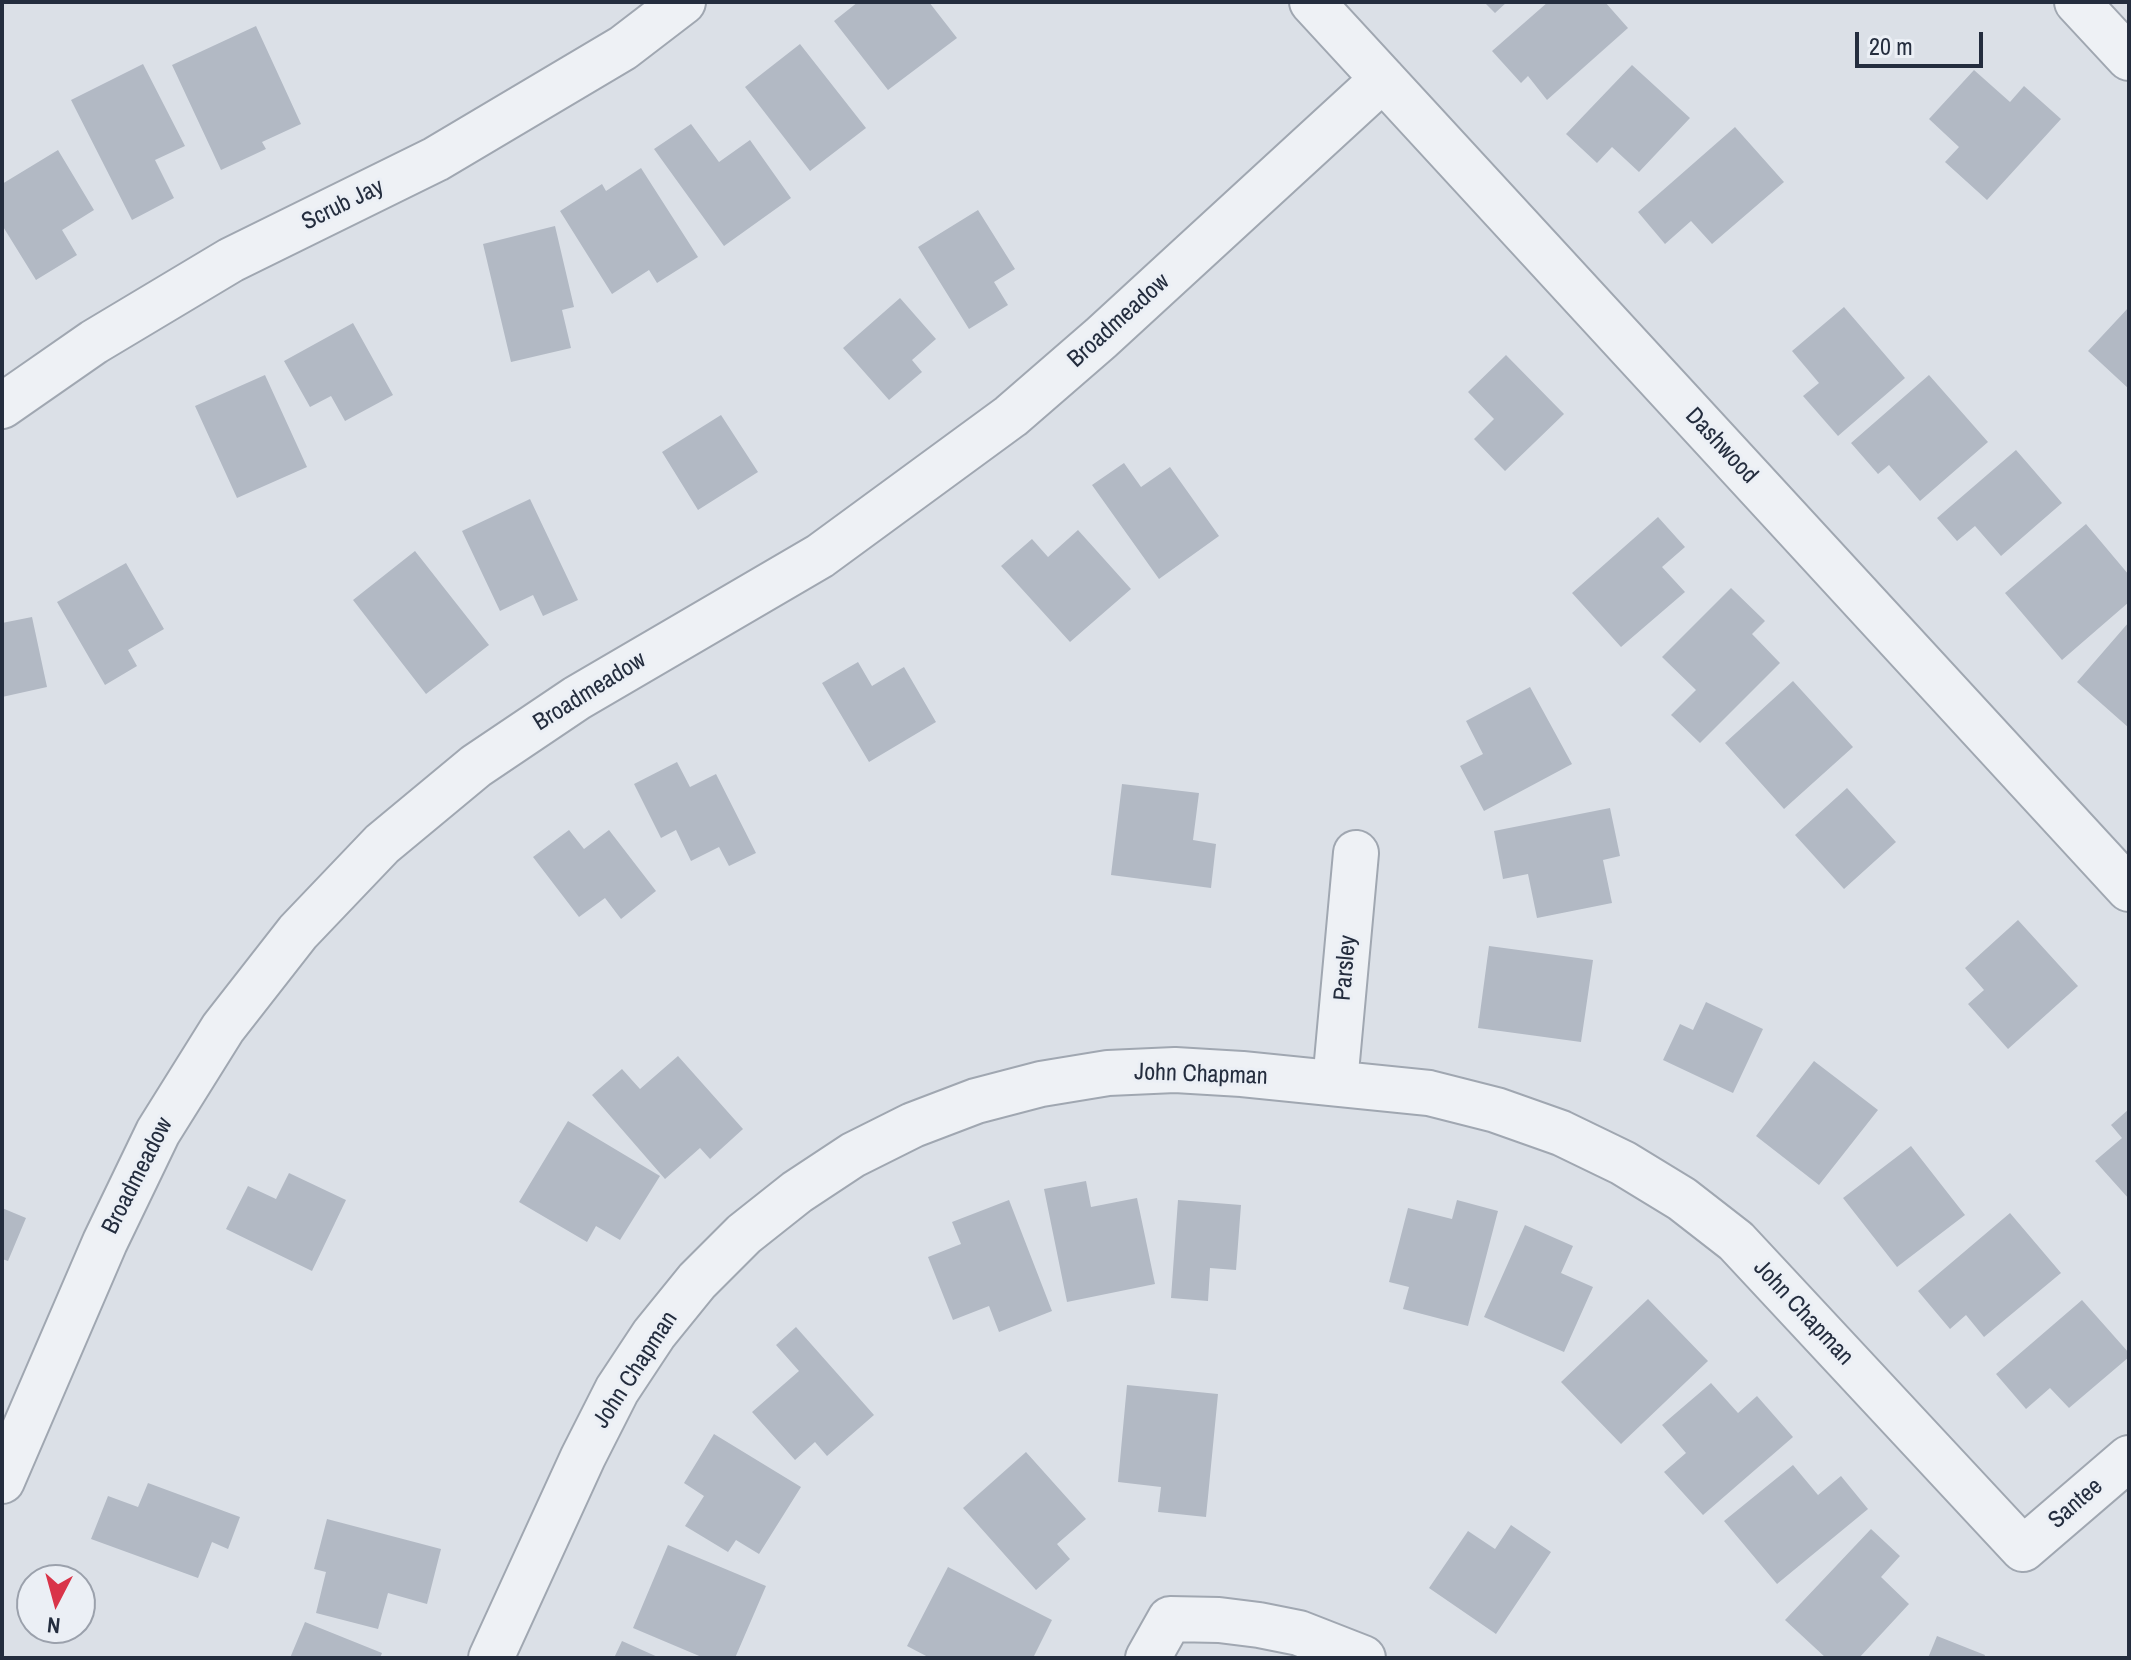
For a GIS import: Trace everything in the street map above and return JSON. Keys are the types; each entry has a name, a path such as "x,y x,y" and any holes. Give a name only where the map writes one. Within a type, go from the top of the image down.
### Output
{"street":[{"name":"Scrub Jay","path":"2,406 94,342 231,260 436,159 610,56 683,2"},
{"name":"Dashwood","path":"1312,2 2129,889"},
{"path":"2077,2 2129,58"},
{"name":"Broadmeadow","path":"2,1481 15,1413 166,1119 223,1028 298,932 382,844 476,766 577,698 820,556 1011,416 1101,338 1383,79"},
{"name":"Parsley","path":"1335,1083 1356,853"},
{"name":"John Chapman","path":"491,1658 617,1390 654,1334 697,1281 744,1234 797,1192 853,1155 913,1125 976,1101 1041,1084 1108,1073 1175,1070 1242,1074 1429,1093 1496,1110 1573,1139 1623,1163 1682,1199 1736,1241 2023,1549"},
{"name":"Santee","path":"2023,1549 2129,1458"},
{"path":"1148,1658 1170,1619 1219,1620 1299,1633 1363,1658"}],"building":[{"path":"858,2 929,2 957,38 888,90 834,21"},
{"path":"1484,2 1507,2 1495,13"},
{"path":"1548,2 1605,2 1628,28 1547,100 1528,76 1521,83 1492,51"},
{"path":"256,26 301,124 262,142 266,149 221,170 172,65"},
{"path":"800,44 866,128 810,171 745,87"},
{"path":"143,64 185,146 155,160 174,198 132,220 71,100"},
{"path":"1632,65 1690,118 1639,172 1612,147 1597,163 1566,134"},
{"path":"1974,70 2010,102 2024,86 2061,119 1987,200 1945,162 1959,147 1929,119"},
{"path":"691,124 719,162 750,140 791,198 724,246 654,149"},
{"path":"1735,127 1784,182 1712,244 1691,221 1665,244 1638,212"},
{"path":"58,150 94,210 62,230 77,255 36,280 2,225 2,184"},
{"path":"641,168 698,257 657,283 649,270 612,294 560,211 602,184 606,191"},
{"path":"978,210 1015,269 994,282 1008,305 969,329 918,247"},
{"path":"555,226 574,307 562,310 571,348 511,362 483,244"},
{"path":"900,298 936,339 912,360 922,372 889,400 843,348"},
{"path":"1844,307 1905,378 1838,436 1803,396 1819,383 1792,351"},
{"path":"2129,307 2129,389 2088,351"},
{"path":"353,323 393,395 345,421 331,396 310,407 284,361"},
{"path":"1506,355 1564,414 1505,471 1474,439 1494,419 1468,392"},
{"path":"265,375 307,467 237,498 195,406"},
{"path":"1929,375 1988,442 1920,501 1889,465 1878,474 1851,443"},
{"path":"721,415 758,472 698,510 662,452"},
{"path":"2016,450 2062,503 2001,556 1975,526 1957,541 1937,518"},
{"path":"1124,463 1141,487 1170,467 1219,536 1159,579 1092,485"},
{"path":"530,499 578,600 543,616 533,595 500,611 462,531"},
{"path":"1658,517 1685,547 1662,567 1685,592 1621,647 1572,593"},
{"path":"2086,524 2129,575 2129,602 2062,660 2005,593"},
{"path":"1078,530 1131,589 1070,642 1001,566 1032,539 1048,557"},
{"path":"415,551 489,645 426,694 353,600"},
{"path":"126,563 164,629 128,650 137,666 105,685 57,602"},
{"path":"1731,588 1765,621 1752,634 1780,663 1700,743 1671,715 1696,690 1662,657"},
{"path":"32,617 47,687 2,697 2,623"},
{"path":"2129,622 2129,728 2077,682"},
{"path":"858,662 872,686 904,667 936,722 869,762 822,683"},
{"path":"1793,681 1853,747 1784,809 1725,743"},
{"path":"1530,687 1572,764 1484,811 1460,766 1483,754 1466,721"},
{"path":"677,762 690,787 716,774 756,853 729,866 719,847 691,861 676,830 661,838 634,784"},
{"path":"1122,784 1199,793 1193,840 1216,844 1211,888 1111,875"},
{"path":"1847,788 1896,842 1844,889 1795,835"},
{"path":"1610,808 1620,856 1603,860 1612,903 1537,918 1528,874 1503,879 1494,831"},
{"path":"569,830 584,849 609,830 656,891 621,919 605,898 579,917 533,857"},
{"path":"2018,920 2078,986 2008,1049 1968,1004 1984,990 1965,968"},
{"path":"1489,946 1593,960 1581,1042 1478,1028"},
{"path":"1706,1002 1763,1029 1733,1093 1663,1060 1680,1024 1693,1030"},
{"path":"678,1056 743,1129 710,1159 700,1148 665,1179 592,1095 622,1069 640,1089"},
{"path":"1814,1061 1878,1110 1819,1185 1756,1136"},
{"path":"2129,1109 2129,1199 2095,1161 2122,1138 2111,1125"},
{"path":"568,1121 660,1176 620,1240 596,1226 587,1242 519,1202"},
{"path":"1911,1146 1965,1215 1897,1267 1843,1198"},
{"path":"289,1173 346,1200 312,1271 226,1229 248,1186 276,1199"},
{"path":"1086,1181 1091,1207 1137,1198 1155,1284 1067,1302 1044,1189"},
{"path":"1009,1200 1052,1311 999,1332 989,1306 953,1320 928,1257 961,1244 952,1222"},
{"path":"1178,1200 1241,1205 1236,1270 1210,1268 1208,1301 1171,1298"},
{"path":"1457,1200 1498,1211 1468,1326 1403,1309 1409,1287 1389,1282 1408,1208 1452,1219"},
{"path":"2,1208 26,1218 8,1261 2,1259"},
{"path":"2010,1213 2061,1273 1984,1337 1966,1315 1950,1329 1918,1291"},
{"path":"1525,1225 1573,1246 1561,1273 1593,1287 1564,1352 1484,1317"},
{"path":"1648,1299 1708,1361 1621,1444 1561,1382"},
{"path":"2082,1300 2129,1353 2129,1357 2069,1408 2050,1388 2026,1409 1996,1374"},
{"path":"796,1327 874,1415 827,1456 815,1442 795,1460 752,1412 799,1371 776,1345"},
{"path":"1711,1383 1738,1413 1757,1396 1793,1437 1703,1515 1664,1472 1686,1453 1662,1425"},
{"path":"1127,1385 1218,1394 1206,1517 1158,1512 1161,1487 1118,1482"},
{"path":"714,1434 801,1487 759,1554 736,1540 728,1552 685,1526 704,1496 684,1483"},
{"path":"1026,1452 1086,1519 1057,1544 1070,1559 1036,1590 963,1508"},
{"path":"1793,1465 1818,1495 1841,1476 1868,1509 1777,1584 1724,1521"},
{"path":"148,1483 240,1517 228,1549 212,1542 198,1578 91,1539 108,1496 138,1507"},
{"path":"327,1519 441,1549 427,1604 388,1593 378,1629 316,1613 326,1572 314,1569"},
{"path":"1511,1525 1551,1552 1496,1634 1429,1588 1468,1531 1495,1549"},
{"path":"1871,1529 1900,1556 1881,1577 1909,1604 1859,1658 1826,1658 1785,1620"},
{"path":"668,1545 766,1586 735,1658 704,1658 633,1628"},
{"path":"948,1567 1052,1620 1033,1658 930,1658 907,1646"},
{"path":"305,1622 382,1653 380,1658 290,1658"},
{"path":"1937,1636 1985,1655 1984,1658 1928,1658"},
{"path":"622,1641 660,1658 614,1658"}]}
